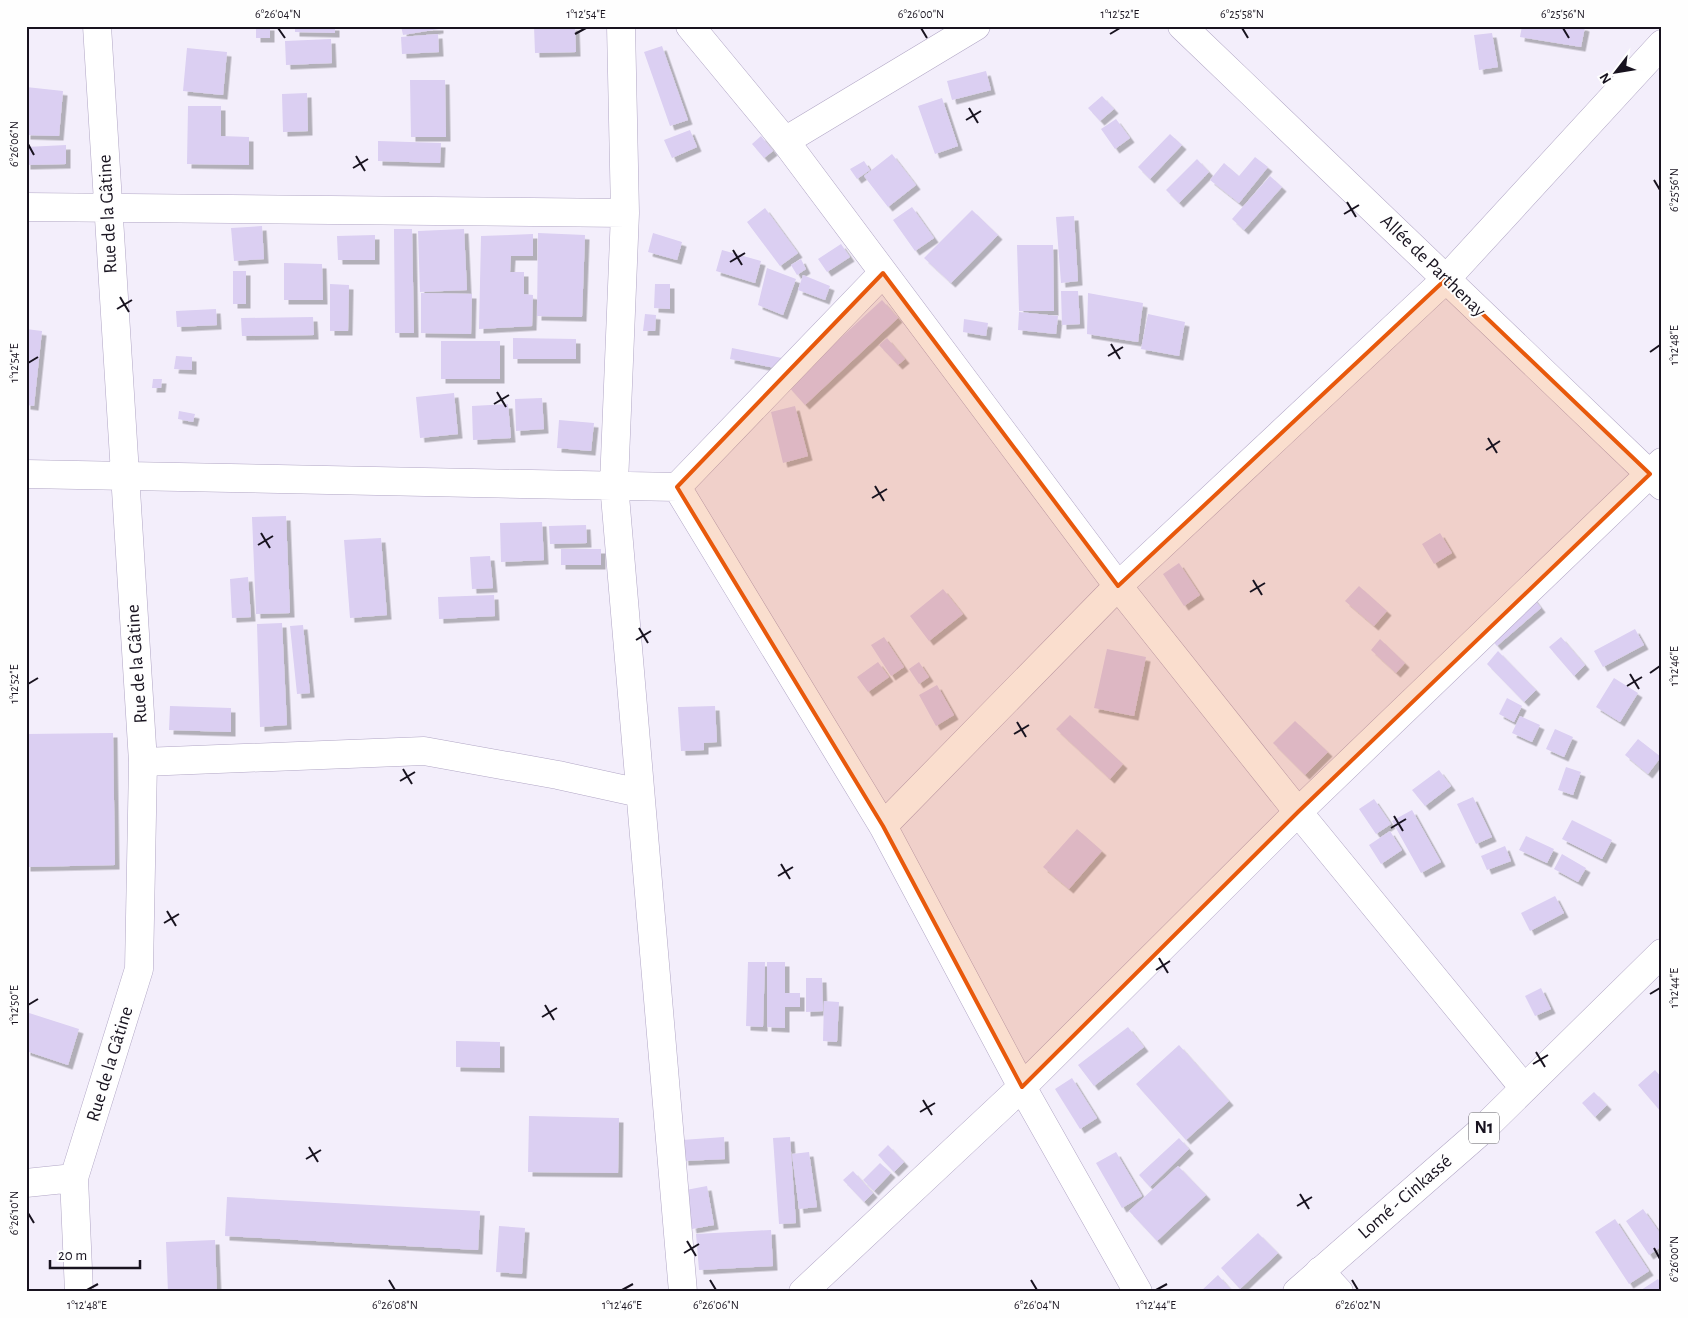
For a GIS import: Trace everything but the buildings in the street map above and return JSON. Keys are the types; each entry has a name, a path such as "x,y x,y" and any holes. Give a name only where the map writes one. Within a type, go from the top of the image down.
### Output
{"main road":[{"name":"Rue de la Gâtine","path":"79,1292 74,1178 139,969 143,762 97,26"},
{"path":"621,26 625,213 614,484 682,1292"},
{"path":"690,26 785,141 1118,586 1298,812 1524,1088"},
{"path":"785,141 976,26"},
{"name":"Allée de Parthenay","path":"1182,26 1446,279 1658,474"},
{"path":"883,826 1118,586 1446,279 1662,44"},
{"path":"26,206 625,213"},
{"path":"26,474 614,484 677,487 883,273"},
{"path":"803,1292 1022,1087 1298,812 1658,474"},
{"path":"677,487 883,826 1022,1087 1138,1292"},
{"path":"143,762 424,751 558,775 640,793"},
{"name":"Lomé - Cinkassé","path":"1297,1292 1480,1132 1662,953"},
{"path":"26,1183 74,1178"},
{"path":"1320,1271 1339,1292"}],"highlighted area":[{"path":"883,273 1118,586 1446,279 1650,474 1298,812 1022,1087 883,826 677,487"}]}
